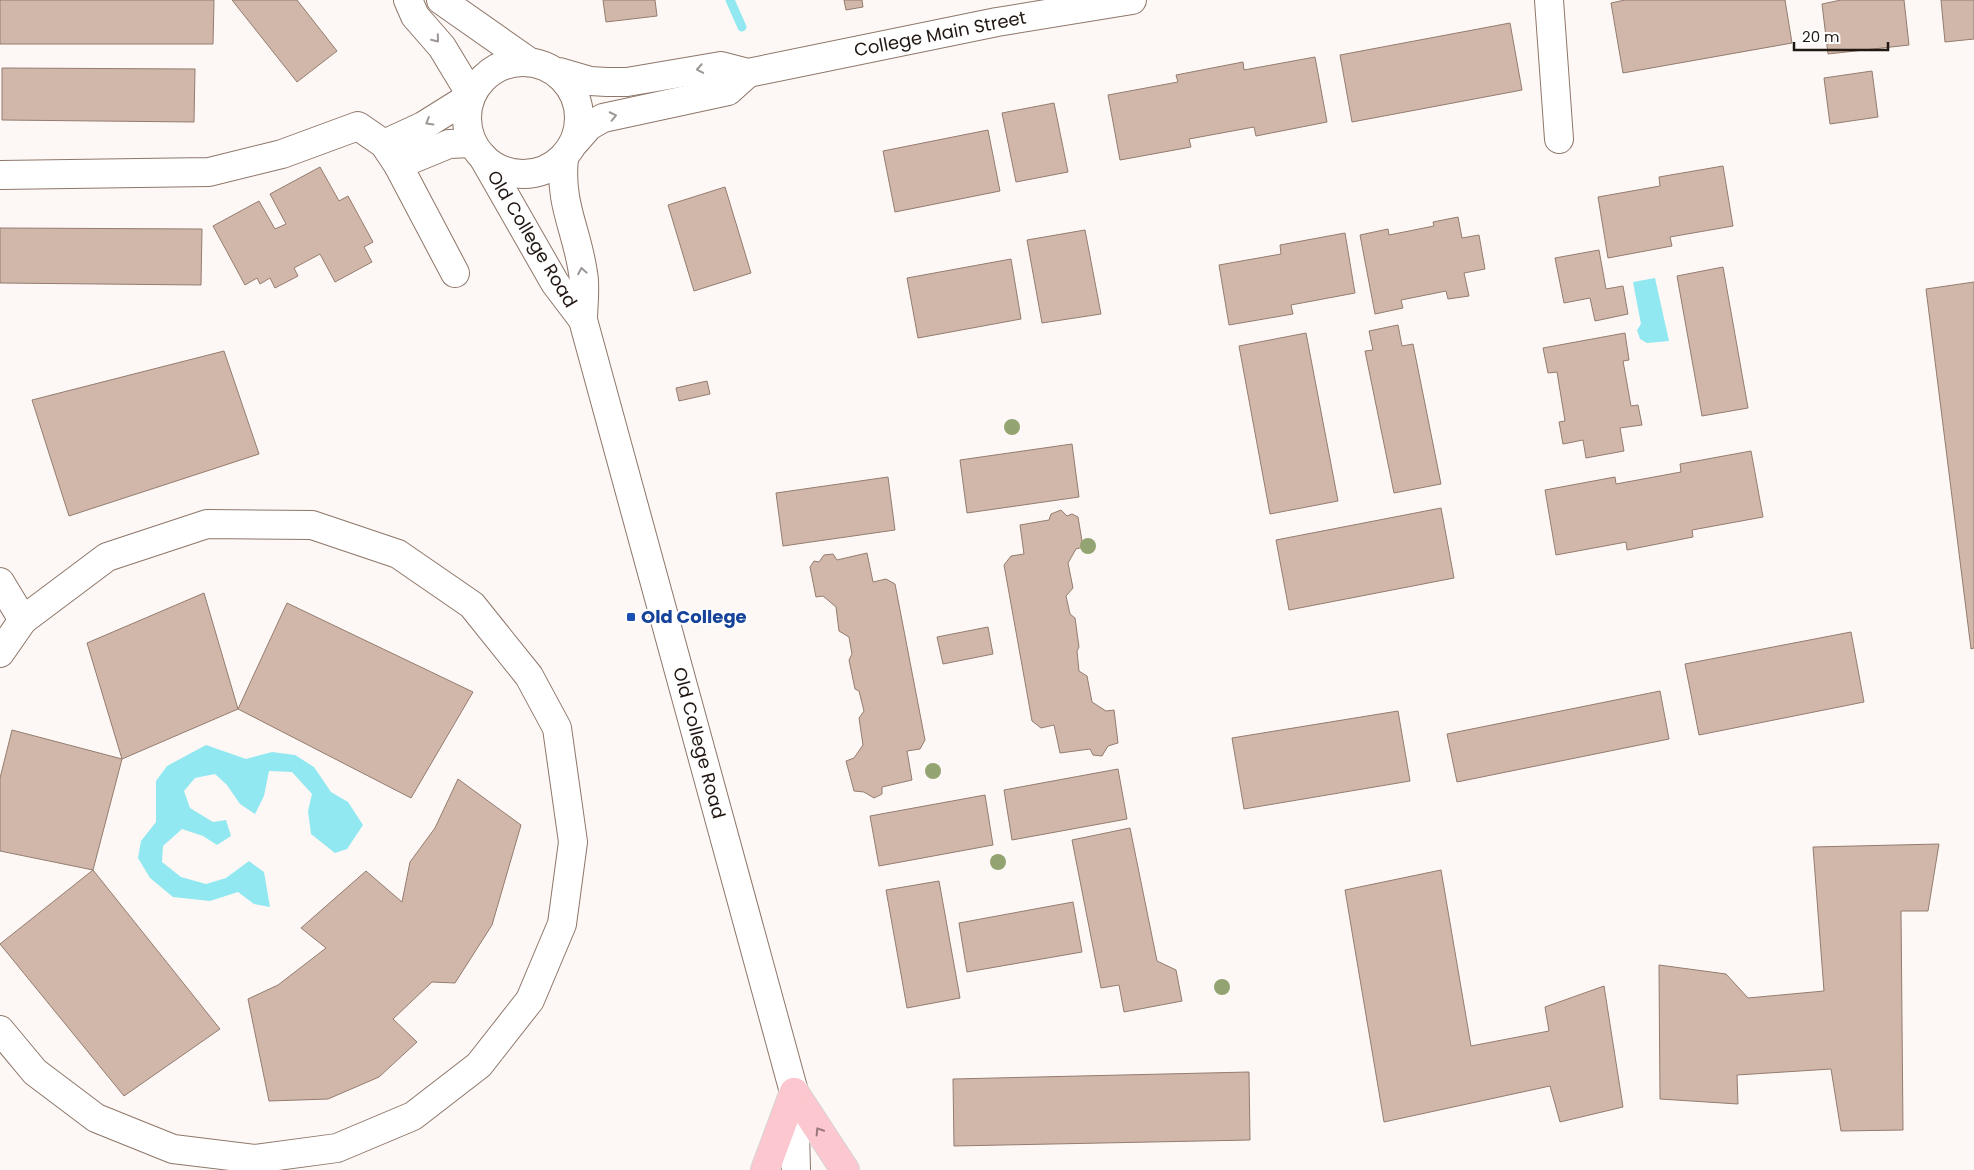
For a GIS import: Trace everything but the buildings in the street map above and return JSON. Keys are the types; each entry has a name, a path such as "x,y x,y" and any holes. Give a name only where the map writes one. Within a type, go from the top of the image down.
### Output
{"main road":[{"path":"764,1170 794,1092"},
{"path":"794,1092 845,1170"}],"street":[{"path":"408,0 415,16 442,47 471,96"},
{"path":"442,0 528,61 558,72 571,86 579,104 580,124 569,150"},
{"name":"College Main Street","path":"558,72 590,81 607,82 627,82 721,66 748,73 994,11 1132,0"},
{"path":"1549,0 1559,139"},
{"path":"528,61 511,62 494,68 481,80 471,96 467,111 468,127 478,150 497,168 514,174 532,174 549,168 569,150 589,126 604,118 728,91 748,73"},
{"path":"391,155 423,126 471,96"},
{"path":"0,175 209,172 282,154 358,126 391,155 455,273"},
{"path":"391,155 449,144 478,150"},
{"name":"Old College Road","path":"478,150 555,283 583,320"},
{"name":"Old College Road","path":"569,150 562,176 566,207 584,274 583,320 794,1092 796,1170"},
{"path":"0,653 23,620 107,557 207,524 312,525 398,554 472,605 529,676 557,728 573,842 562,924 530,1000 479,1065 413,1116 337,1148 255,1159 173,1149 96,1118 35,1072 0,1030"},
{"path":"0,582 23,620"}],"water":[{"path":"1655,278 1669,341 1647,343 1640,339 1637,330 1641,324 1633,282"},
{"path":"206,745 246,759 272,752 295,755 314,767 331,792 348,802 363,825 347,849 335,853 311,834 308,811 312,794 292,772 269,771 264,796 255,814 240,804 227,785 215,774 195,778 184,791 190,808 213,822 226,820 231,836 217,845 203,836 182,829 163,846 162,862 181,877 206,884 226,878 249,861 264,872 270,907 254,904 238,892 210,901 173,897 150,878 138,858 141,841 156,822 156,781 167,766"}],"waterway":[{"path":"730,0 742,27"}],"place":[{"name":"Old College","path":"631,617"}]}
